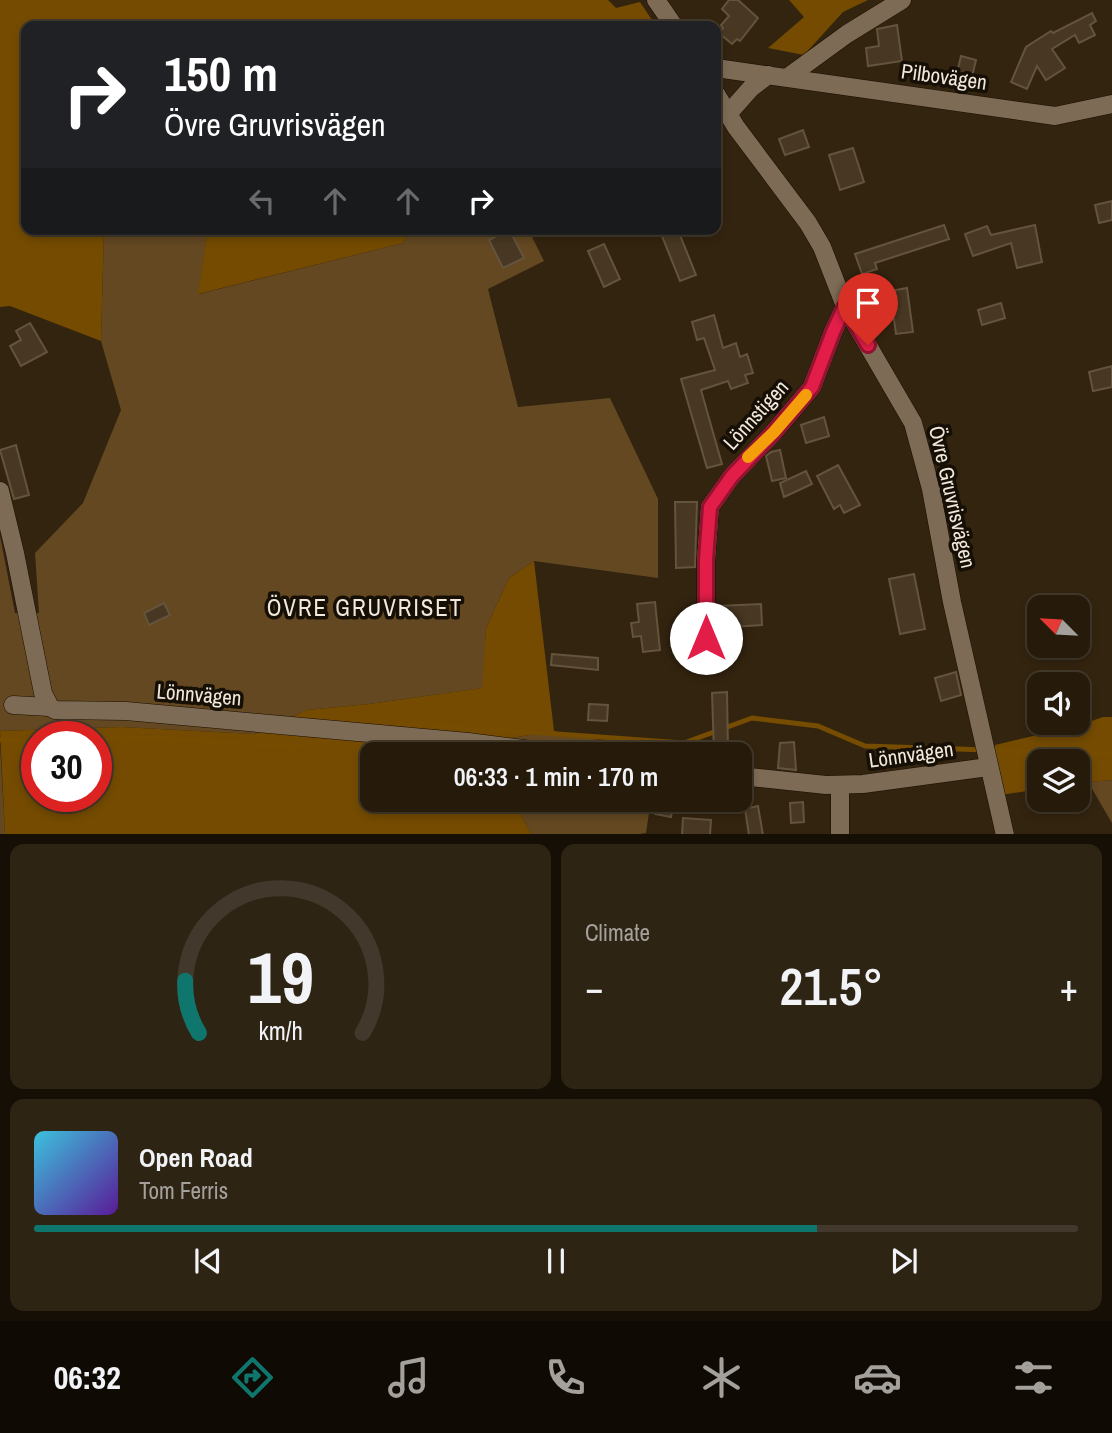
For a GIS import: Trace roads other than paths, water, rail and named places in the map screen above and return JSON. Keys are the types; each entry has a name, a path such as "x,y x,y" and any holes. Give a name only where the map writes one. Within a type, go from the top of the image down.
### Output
{"street":[{"path":"656,0 671,21"},
{"path":"788,77 847,34 902,0"},
{"name":"Pilbovägen","path":"721,69 1055,116 1112,104"},
{"path":"728,114 751,88 768,75"},
{"name":"Övre Gruvrisvägen","path":"721,102 815,235 830,264 838,293 903,404 919,443 985,756 1005,834"},
{"name":"Lönnstigen","path":"706,638 706,560 710,507 732,476 812,387 845,306"},
{"path":"0,491 43,693 50,708"},
{"name":"Lönnvägen","path":"13,705 55,710 126,711 468,742"},
{"name":"Lönnvägen","path":"752,777 840,785 875,783 985,756"},
{"path":"840,785 840,834"}],"waterway":[{"path":"395,728 414,724 684,743 752,718 818,726 865,746 1112,754"},
{"path":"112,739 157,738 291,747 340,738"},
{"path":"0,740 21,740"}],"district":[{"name":"ÖVRE GRUVRISET","path":"365,608"}]}
